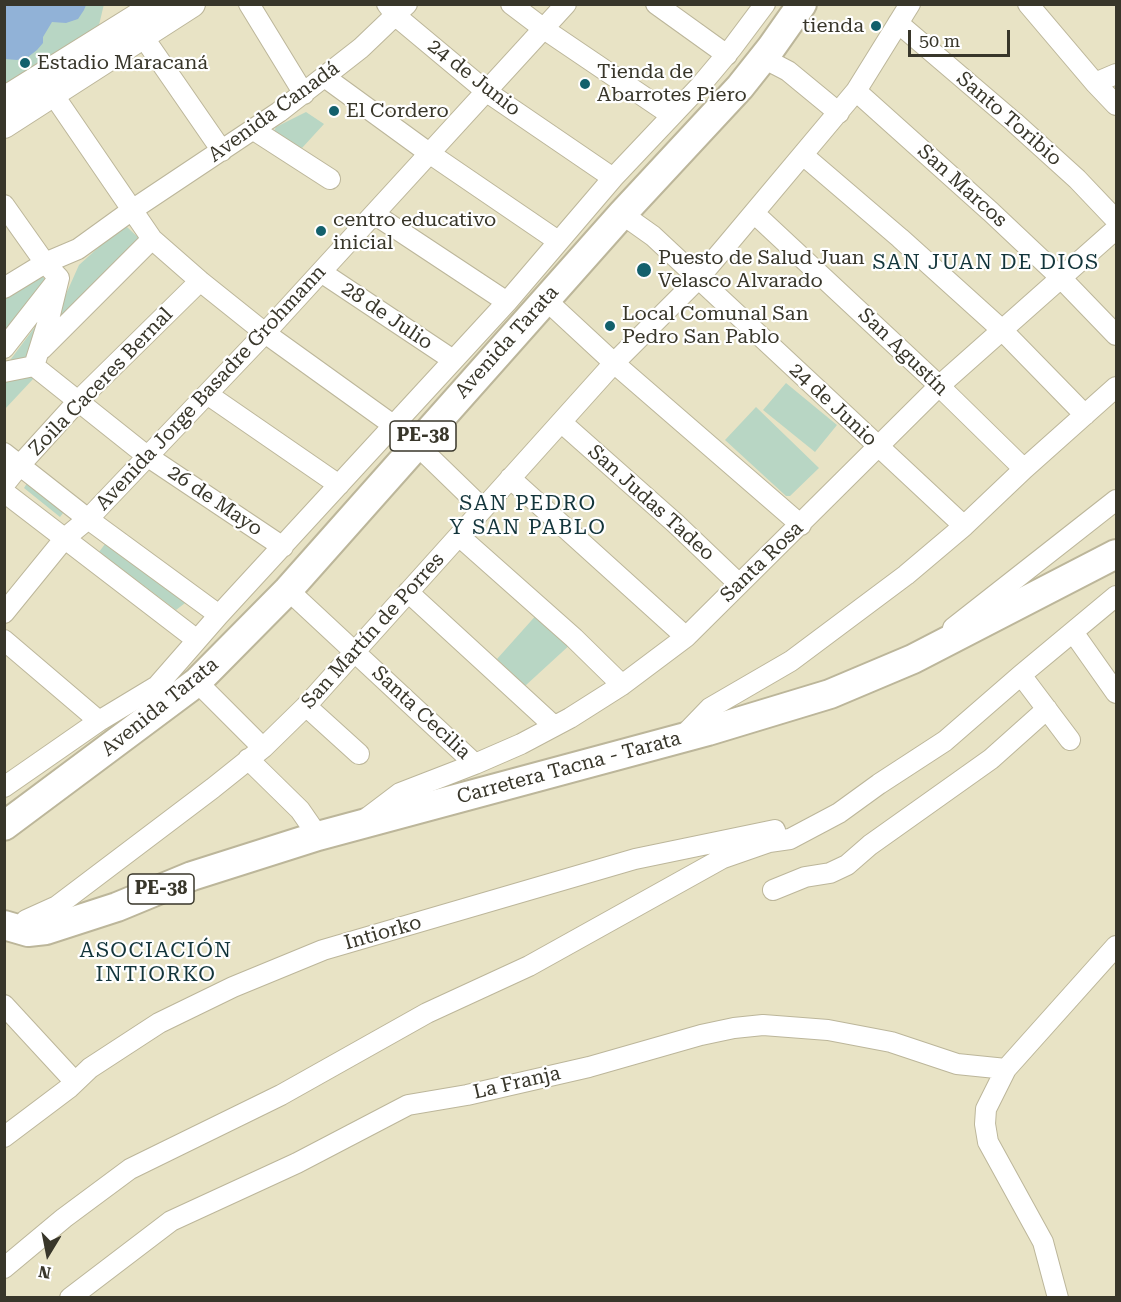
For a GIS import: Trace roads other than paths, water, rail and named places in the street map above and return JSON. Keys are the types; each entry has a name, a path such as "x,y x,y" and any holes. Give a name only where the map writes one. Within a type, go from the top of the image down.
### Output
{"highway":[{"name":"Avenida Tarata","path":"4,826 165,694 197,682 288,590 622,214 720,109 764,58 802,4"},
{"name":"Carretera Tacna - Tarata","path":"12,928 46,930 117,906 192,876 318,836 830,694 913,659 1116,554"}],"main road":[{"path":"137,28 158,4"},
{"path":"4,125 47,85 137,28 192,4"},
{"path":"4,100 47,85"}],"street":[{"path":"249,4 304,94"},
{"path":"511,4 671,115"},
{"name":"Avenida Jorge Basadre Grohmann","path":"4,613 65,538 88,519 266,333 566,4"},
{"path":"656,4 726,55"},
{"name":"Avenida Tarata","path":"4,787 99,721 165,694 197,640 507,302 613,178 726,55 765,4"},
{"name":"San Martín de Porres","path":"12,928 57,906 256,754 306,706 614,363 697,279 754,213 856,91 910,4"},
{"path":"1028,4 1116,105"},
{"name":"Avenida Canadá","path":"78,249 132,210 254,130 326,78 397,8"},
{"name":"24 de Junio","path":"397,8 487,92 613,178"},
{"name":"Santo Toribio","path":"898,22 1030,136 1077,179 1116,220"},
{"path":"137,28 222,151"},
{"path":"764,58 788,71 839,113"},
{"path":"1095,83 1116,74"},
{"path":"326,78 429,153 558,241"},
{"path":"47,85 152,238 200,281 266,333 393,425"},
{"name":"San Marcos","path":"856,91 991,212 1061,278 1116,335"},
{"path":"254,130 330,179"},
{"path":"803,155 1002,330 1085,415"},
{"path":"4,205 45,263 59,278"},
{"name":"San Agustín","path":"754,213 1024,469"},
{"path":"374,214 507,302"},
{"name":"24 de Junio","path":"622,214 653,236 964,526"},
{"name":"Santa Rosa","path":"358,824 400,793 475,764 554,726 622,685 686,637 939,386 1116,228"},
{"path":"4,372 35,360 152,238"},
{"path":"4,288 45,263 78,249"},
{"path":"4,348 59,278 78,249"},
{"name":"28 de Julio","path":"321,272 453,360"},
{"path":"35,360 51,315 59,278"},
{"name":"Zoila Caceres Bernal","path":"4,485 12,459 79,400 200,281"},
{"path":"546,300 614,363 801,525"},
{"name":"26 de Mayo","path":"35,360 147,456 284,547"},
{"path":"681,737 710,708 791,661 906,575 964,526 1116,387"},
{"path":"207,394 339,485"},
{"name":"San Judas Tadeo","path":"561,422 675,523 739,584"},
{"path":"416,444 483,509"},
{"path":"12,459 88,519 219,615"},
{"path":"510,478 686,637"},
{"path":"4,492 197,640"},
{"path":"913,659 1116,500"},
{"path":"459,536 574,638 622,685"},
{"name":"Santa Cecilia","path":"288,590 475,764"},
{"path":"408,592 554,726"},
{"path":"4,1268 64,1218 130,1169 281,1095 427,1013 529,966 723,858 769,842 790,839 839,813 945,741 1116,596"},
{"path":"1073,632 1116,693"},
{"path":"4,640 99,721"},
{"path":"1021,675 1070,740"},
{"path":"197,682 256,754 318,836"},
{"path":"306,706 358,754"},
{"path":"773,890 806,877 830,873 847,865 870,845 991,759 1047,709"},
{"name":"Intiorko","path":"4,1137 104,1059 159,1023 234,987 322,950 635,859 778,829 804,830"},
{"path":"1058,1298 1043,1242 988,1142 985,1124 986,1109 1006,1069 1116,946"},
{"path":"4,1005 75,1082"},
{"name":"La Franja","path":"70,1298 171,1221 297,1163 408,1105 467,1095 566,1072 701,1035 764,1025 828,1030 891,1042 957,1064 1006,1069"}],"water":[{"path":"4,5 86,5 78,19 66,23 52,22 43,37 43,43 37,50 28,57 17,60 5,59"}],"place":[{"name":"tienda","path":"876,26"},
{"name":"Estadio Maracaná","path":"25,63"},
{"name":"Tienda de Abarrotes Piero","path":"585,84"},
{"name":"El Cordero","path":"334,111"},
{"name":"centro educativo inicial","path":"321,231"},
{"name":"Puesto de Salud Juan Velasco Alvarado","path":"644,270"},
{"name":"Local Comunal San Pedro San Pablo","path":"610,326"}],"district":[{"name":"SAN JUAN DE DIOS","path":"986,263"},
{"name":"SAN PEDRO Y SAN PABLO","path":"528,516"},
{"name":"ASOCIACIÓN INTIORKO","path":"156,963"}]}
